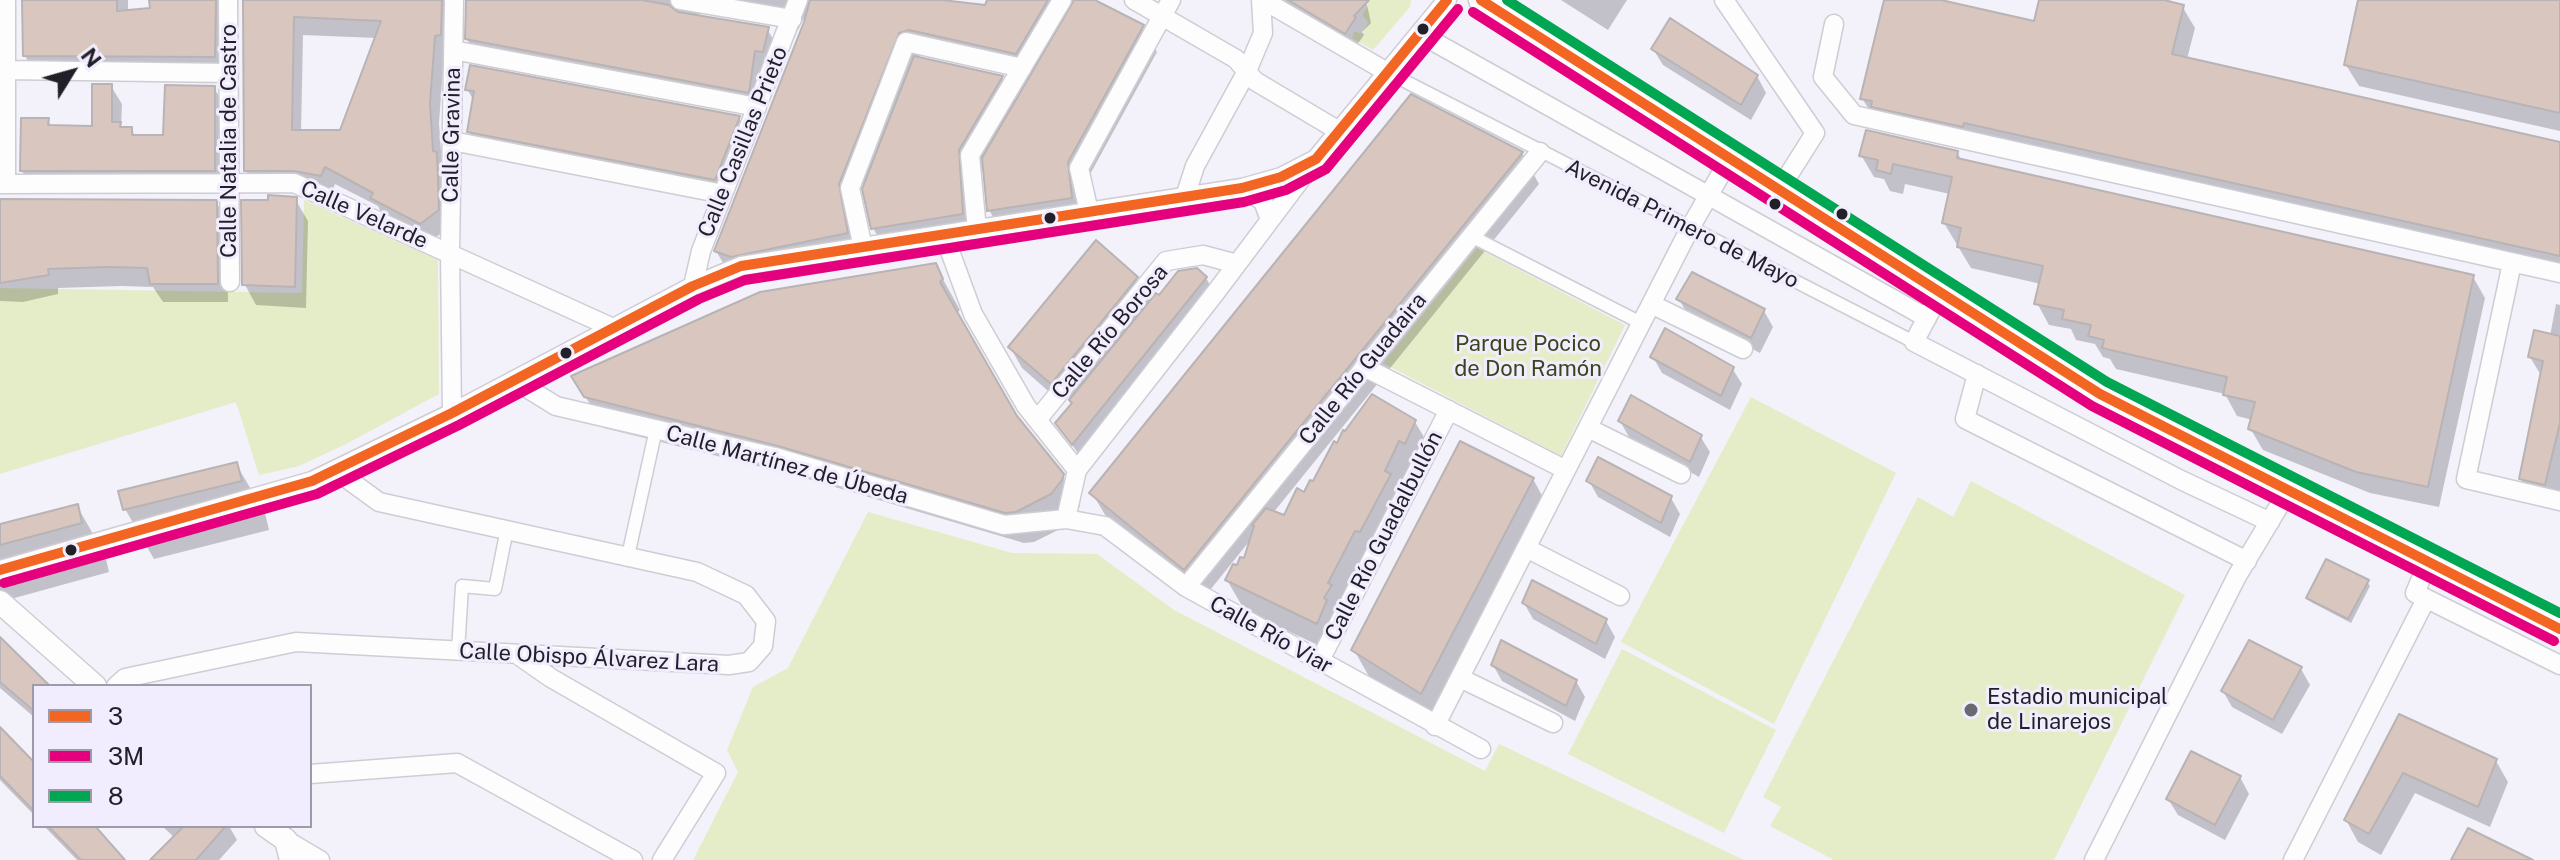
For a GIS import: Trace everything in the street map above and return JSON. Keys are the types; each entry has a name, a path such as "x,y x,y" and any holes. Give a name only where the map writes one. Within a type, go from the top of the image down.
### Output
{"main road":[{"path":"1481,0 2100,394 2560,629"}],"street":[{"path":"3,184 6,0"},
{"name":"Calle Natalia de Castro","path":"228,0 230,282"},
{"name":"Calle Gravina","path":"452,413 450,253 454,0"},
{"path":"680,0 792,19"},
{"name":"Calle Casillas Prieto","path":"693,286 701,251 798,0"},
{"path":"977,230 970,155 1062,0"},
{"path":"1134,0 1166,8 1236,59 1255,81 1339,131"},
{"path":"1185,197 1195,166 1247,71 1263,33 1262,0"},
{"path":"1262,0 1387,72"},
{"path":"1066,519 1077,470 1316,159 1447,0"},
{"path":"1724,0 1815,133 1779,190"},
{"path":"1089,212 1079,168 1166,8"},
{"path":"1834,24 1823,77 1854,115 2560,273"},
{"name":"Avenida Primero de Mayo","path":"1420,34 1927,318"},
{"path":"863,248 850,188 906,42 1022,68"},
{"path":"453,50 757,107"},
{"path":"6,70 229,73"},
{"name":"Avenida Primero de Mayo","path":"1387,72 2181,480 2270,522"},
{"path":"452,141 723,194"},
{"name":"Calle Río Guadaira","path":"1186,587 1540,152"},
{"path":"1435,726 1690,228 1730,158"},
{"path":"0,570 312,481 452,413 693,286 741,266 1242,188 1281,177 1316,159"},
{"name":"Calle Velarde","path":"3,184 294,183 613,328"},
{"path":"1242,188 1263,201 1270,220"},
{"path":"944,235 973,314 1026,406 1077,470"},
{"path":"1471,236 1641,323"},
{"name":"Calle Río Borosa","path":"1037,420 1166,261 1203,255 1237,264"},
{"path":"2512,263 2466,479 2560,501"},
{"path":"1914,342 1940,293"},
{"path":"1651,304 1743,349"},
{"path":"1364,367 1566,470"},
{"path":"1977,374 1965,419 2247,561"},
{"name":"Calle Martínez de Úbeda","path":"514,380 556,406 775,457 1004,525 1066,519"},
{"name":"Calle Río Guadalbullón","path":"1319,662 1449,410"},
{"path":"1588,428 1681,474"},
{"path":"628,556 656,429"},
{"name":"Calle Obispo Álvarez Lara","path":"118,684 125,678 296,642 729,665 749,662 763,646 766,621 746,595 697,572 379,502 335,470"},
{"path":"2094,860 2247,561 2288,491"},
{"name":"Calle Río Viar","path":"1066,519 1105,526 1186,587 1481,749"},
{"path":"458,651 462,586 495,589 507,529"},
{"path":"1526,548 1620,596"},
{"path":"2428,562 2415,593 2560,665"},
{"path":"2293,860 2426,599"},
{"path":"0,602 93,684"},
{"path":"516,654 551,678 716,773 662,860"},
{"path":"1460,678 1553,723"},
{"path":"312,774 457,763 633,860"},
{"path":"268,828 289,850 320,860"}],"green space":[{"path":"1366,0 1411,0 1410,7 1373,50 1352,38 1354,31 1362,34 1368,22 1362,15 1368,6"},
{"path":"304,200 438,260 439,394 299,466 259,475 236,402 0,474 0,288 302,293"},
{"name":"Parque Pocico de Don Ramón","path":"1477,248 1625,325 1561,456 1383,363"},
{"path":"1751,397 1896,473 1774,724 1621,642"},
{"name":"Estadio municipal de Linarejos","path":"1971,481 2185,595 2054,860 1834,860 1770,826 1781,807 1763,797 1918,497 1953,517"},
{"path":"868,512 1012,553 1097,554 1174,610 1485,771 1499,744 1744,860 693,860 738,772 727,750 753,687 788,668"},
{"path":"1622,649 1776,730 1724,833 1568,754"}],"building":[{"path":"22,0 117,0 117,11 150,8 149,0 216,0 215,57 23,56"},
{"path":"243,0 442,0 441,35 435,36 430,103 433,151 437,152 439,210 420,224 370,198 373,193 325,167 321,176 294,171 244,171","holes":["294,17 381,21 340,130 292,130"]},
{"path":"466,0 642,0 669,5 678,12 769,27 763,52 755,51 749,93 465,39"},
{"path":"810,0 942,0 985,5 987,0 1048,0 1016,54 909,30 899,33 839,184 848,233 731,257 714,251"},
{"path":"1074,0 1095,0 1144,25 1068,162 1072,198 987,211 982,158"},
{"path":"1288,0 1369,0 1354,16 1345,34"},
{"path":"1884,0 1941,0 2034,21 2039,0 2164,0 2184,5 2172,54 2560,142 2560,256 1964,123 1963,127 1871,107 1872,101 1860,99"},
{"path":"2358,0 2560,0 2560,113 2344,65"},
{"path":"1670,18 1758,75 1741,105 1651,49"},
{"path":"914,56 1003,76 959,150 963,214 871,229 862,189"},
{"path":"470,65 740,116 715,180 467,132 474,91 465,90"},
{"path":"92,84 112,84 112,122 121,122 120,127 132,127 132,135 163,135 165,85 215,86 215,171 20,171 21,118 49,118 48,125 92,126"},
{"path":"1411,94 1523,152 1184,570 1089,493"},
{"path":"1866,130 1958,151 1957,158 2474,275 2428,487 2356,472 2248,429 2255,402 2223,395 2227,377 2102,348 2104,340 2088,336 2091,325 2062,319 2064,310 2034,304 2043,266 1957,247 1961,228 1942,223 1952,177 1893,164 1891,174 1876,170 1878,160 1859,156"},
{"path":"268,195 297,197 295,287 242,285 241,200 268,200"},
{"path":"0,199 217,200 218,284 150,284 147,268 109,267 48,269 49,275 0,283"},
{"path":"1096,240 1138,277 1051,384 1008,347"},
{"path":"936,263 943,279 940,282 1017,416 1064,474 1051,494 1016,512 1005,513 778,446 584,397 571,376 760,292"},
{"path":"1197,268 1207,277 1072,445 1055,423 1072,403 1069,400 1156,293 1159,295 1178,271"},
{"path":"1692,272 1765,309 1751,338 1676,299"},
{"path":"1665,328 1734,367 1721,396 1650,357"},
{"path":"2534,330 2560,336 2560,423 2545,485 2519,479 2543,361 2528,357"},
{"path":"1372,394 1416,420 1405,444 1399,441 1385,471 1391,474 1360,532 1355,531 1328,583 1332,585 1324,598 1327,600 1317,624 1225,580 1233,564 1237,565 1240,557 1244,558 1252,525 1266,508 1284,515 1297,488 1304,492 1310,480 1313,481 1334,441 1337,443 1343,430"},
{"path":"1631,395 1702,435 1690,462 1618,421"},
{"path":"1460,441 1534,478 1421,694 1351,650"},
{"path":"1598,457 1672,496 1661,523 1586,481"},
{"path":"237,462 242,481 123,510 118,491"},
{"path":"78,504 82,523 0,545 0,524"},
{"path":"2326,559 2369,580 2348,619 2306,598"},
{"path":"1532,580 1607,619 1596,644 1522,603"},
{"path":"0,637 48,684 32,684 32,709 0,682"},
{"path":"1501,640 1577,680 1566,706 1491,665"},
{"path":"2249,640 2302,667 2273,720 2221,691"},
{"path":"2399,714 2497,759 2478,807 2403,773 2369,834 2344,820"},
{"path":"0,727 32,760 32,809 0,776"},
{"path":"2191,751 2241,776 2215,825 2166,799"},
{"path":"50,828 97,828 125,860 81,860"},
{"path":"182,828 224,828 196,860 150,860"},
{"path":"2468,828 2533,860 2451,860"}],"transit line":[{"name":"3","path":"0,570 312,481 452,413 693,286 741,266 1242,188 1281,177 1316,159 1447,0"},
{"name":"3","path":"1481,0 2100,394 2560,629"},
{"name":"8","path":"1507,0 2107,382 2560,613"},
{"name":"3M","path":"4,583 317,494 459,425 699,299 745,280 1244,202 1286,190 1326,169 1458,9"},
{"name":"3M","path":"1473,12 2092,406 2554,641"}],"place":[{"name":"Estadio municipal de Linarejos","path":"1971,710"}]}
